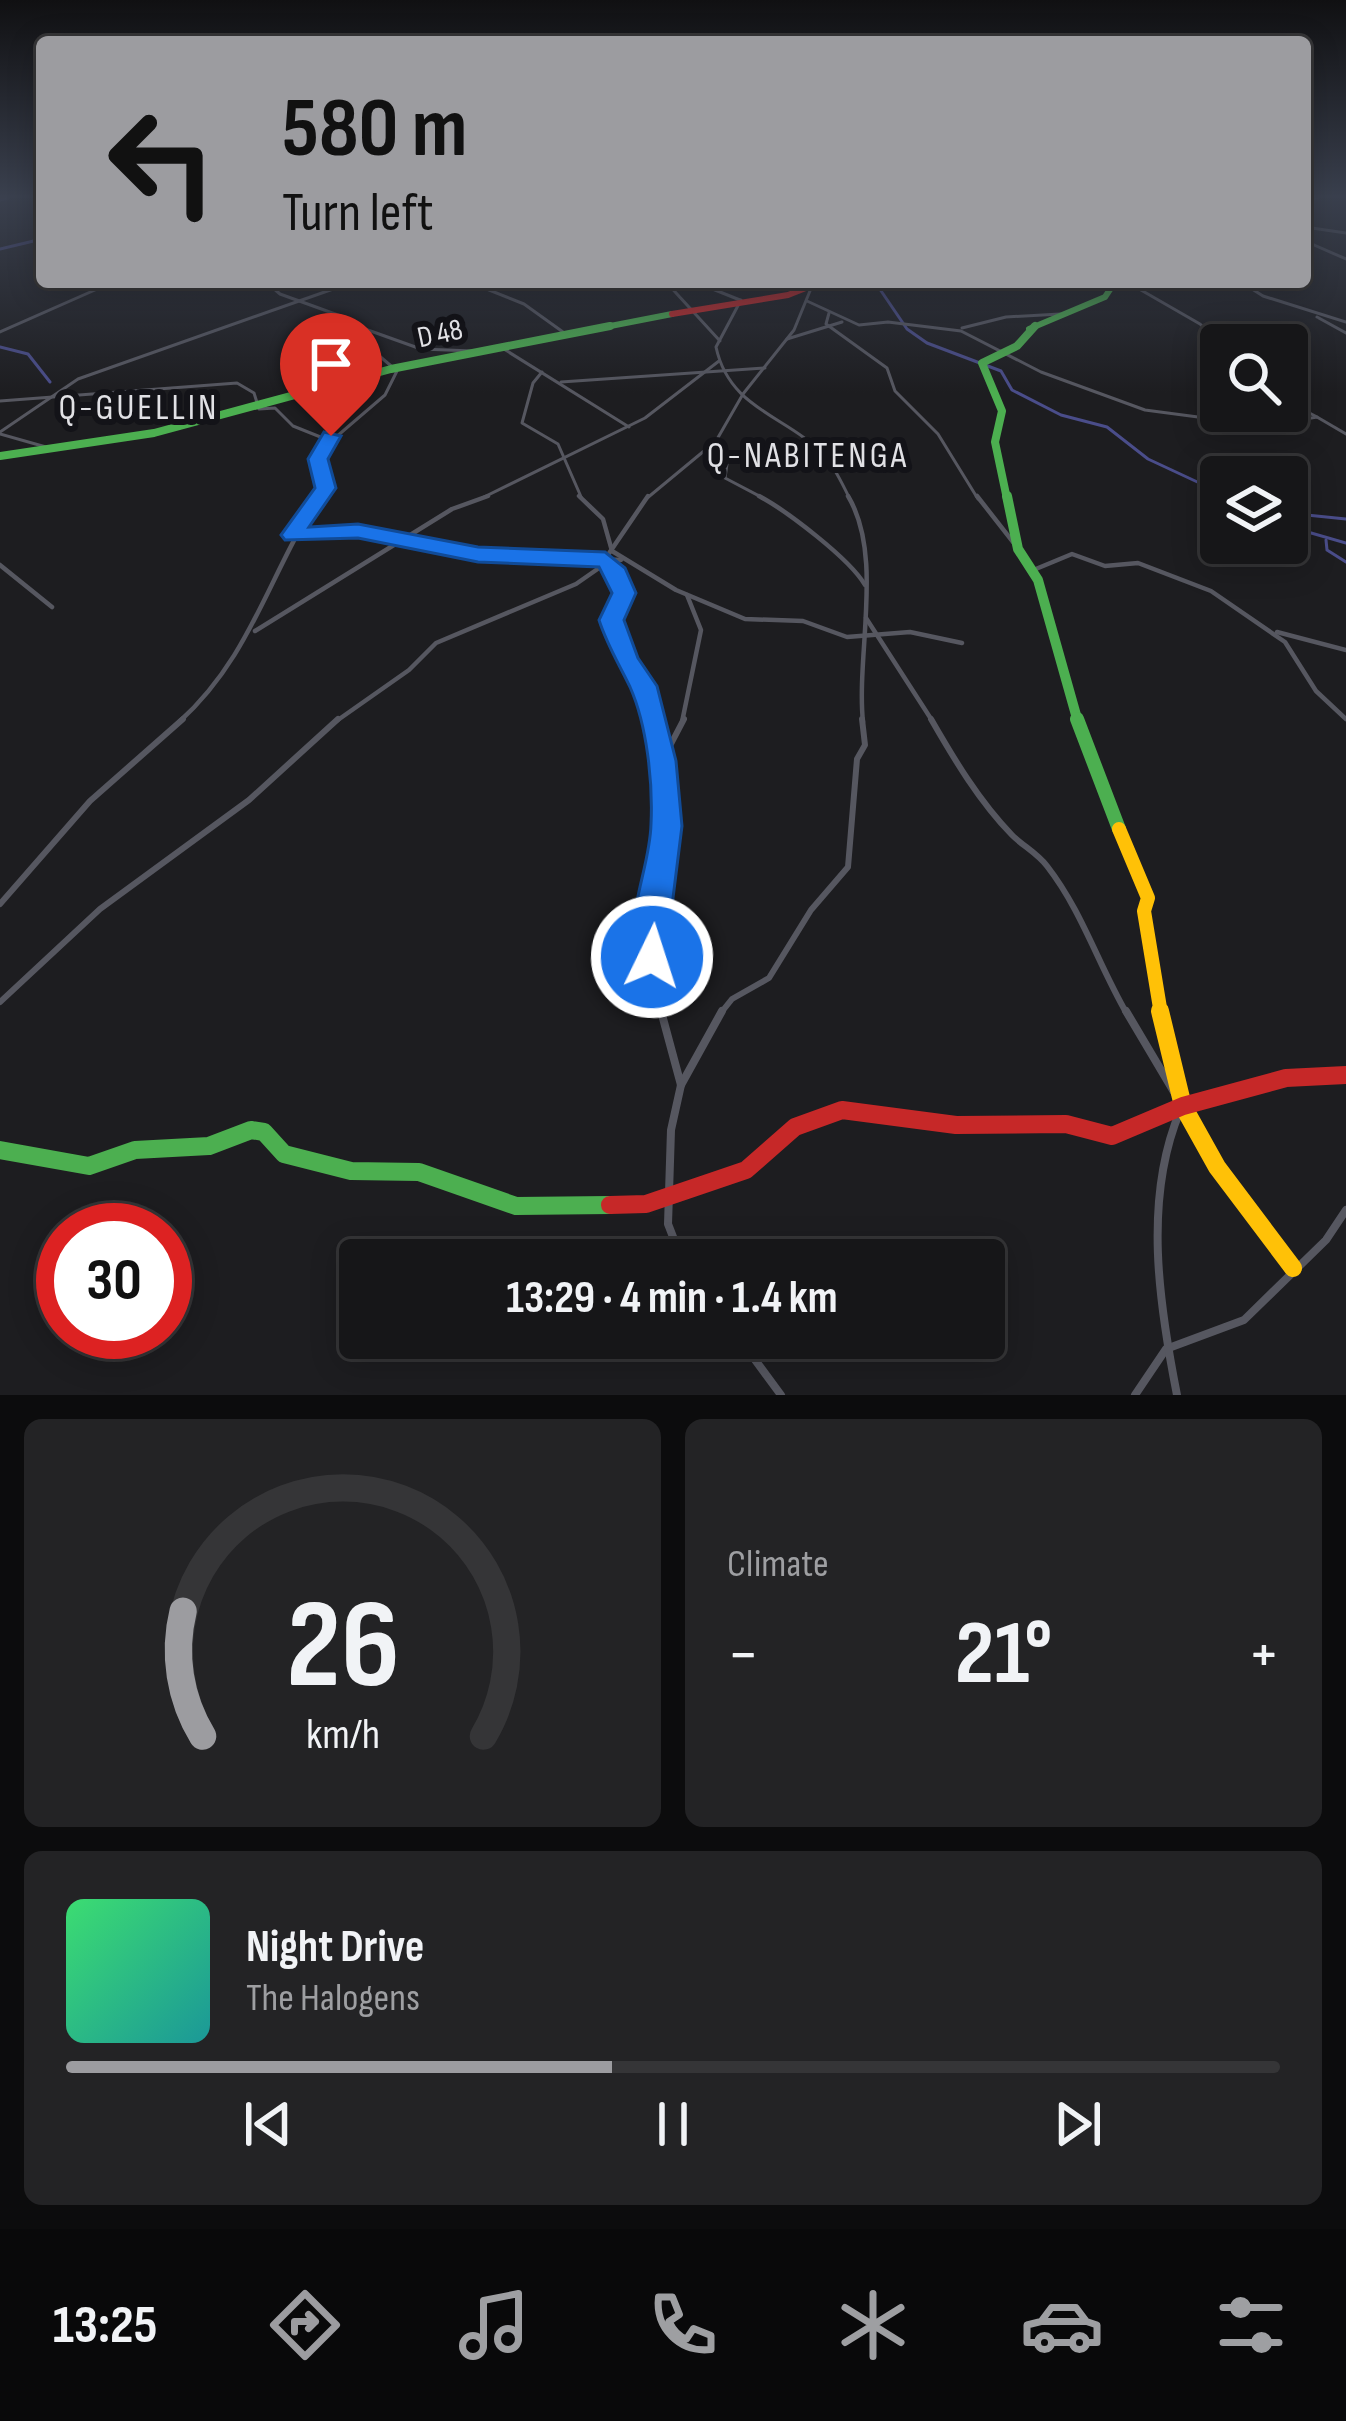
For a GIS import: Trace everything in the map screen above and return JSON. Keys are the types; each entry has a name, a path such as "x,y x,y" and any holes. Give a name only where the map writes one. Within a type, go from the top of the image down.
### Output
{"street":[{"path":"0,332 99,288"},
{"path":"277,288 351,324 421,349 479,351"},
{"path":"0,433 50,395 150,352 334,288"},
{"path":"476,288 527,306 538,322 563,332"},
{"path":"667,288 696,311 720,340"},
{"path":"253,632 323,585 407,542 452,509 564,463 666,405 718,361 720,340 744,302 710,288"},
{"name":"D 48","path":"0,456 154,433 396,368 801,288"},
{"path":"0,1002 100,909 250,800 342,716 409,670 436,643 576,584 605,560 649,495 709,448 743,394 787,339 815,288"},
{"path":"1018,548 995,442 1002,411 996,386 982,365 1025,340 1030,328 1105,296 1111,288"},
{"path":"1137,288 1200,324"},
{"path":"1250,288 1346,322"},
{"path":"807,301 848,322"},
{"path":"827,324 829,313"},
{"path":"1313,313 1346,333"},
{"path":"787,339 827,324 848,322 956,329 1006,316 1060,314"},
{"path":"0,904 90,801 199,704 253,632 292,535 325,488 318,459 328,440 385,395 396,368 354,334 351,324"},
{"path":"827,324 887,368 895,392 938,434 1031,571 1087,752 1148,898 1144,911 1154,984 1183,1106 1170,1128 1158,1231 1166,1349 1177,1395"},
{"path":"956,329 1108,400 1145,410 1267,426 1317,417"},
{"path":"499,346 628,427"},
{"path":"674,1239 668,1224 668,1192 671,1130 681,1085 717,1017 732,1000 769,978 826,890 848,867 857,758 865,745 858,701 867,590 859,514 825,456 743,394 718,361"},
{"path":"561,382 767,368"},
{"path":"542,373 533,383 522,423 559,444 581,502 603,519 612,551 686,595 745,619 803,621 862,637 910,632 962,643"},
{"path":"0,401 237,383 254,393 259,405 275,408 293,426 328,440"},
{"path":"1308,412 1346,434"},
{"path":"0,433 49,448"},
{"path":"709,448 727,464 724,478 790,512 818,543 852,563 867,590"},
{"path":"292,535 358,531 517,558 627,560"},
{"path":"1031,571 1051,567 1072,554 1105,566 1138,563 1185,578 1285,642 1316,691 1346,719"},
{"path":"605,560 624,593 612,620 626,662 648,698 662,761 667,826 649,933 663,1022 681,1085"},
{"path":"0,565 52,607"},
{"path":"662,761 686,716 701,629 686,595"},
{"path":"866,618 908,677 959,767 1012,835 1044,861 1082,918 1084,935 1104,974 1217,1167 1293,1268"},
{"path":"1271,631 1346,650"},
{"path":"0,1150 89,1166 135,1150 209,1147 251,1130 264,1132 284,1154 351,1171 419,1172 517,1206 646,1204 668,1192 746,1170 795,1127 842,1110 956,1125 1066,1124 1112,1136 1183,1106 1286,1078 1346,1075"},
{"path":"1135,1395 1166,1349 1244,1320 1327,1240 1346,1210"},
{"path":"754,1359 781,1395"}],"waterway":[{"path":"879,288 907,329 927,343 1001,371 1012,390 1061,415 1107,427 1148,459 1200,483"},
{"path":"0,347 28,354 50,382"},
{"path":"1308,515 1346,519"},
{"path":"1308,532 1346,543"},
{"path":"1326,540 1327,550 1346,562"}],"traffic: fast":[{"path":"1111,288 1105,297 1030,328 1017,346 982,363 1002,411 995,442 1018,549 1038,580 1087,752 1119,829"},
{"path":"0,456 154,433 391,369 672,314"},
{"path":"0,1150 89,1166 135,1150 209,1146 251,1130 264,1132 284,1154 351,1171 419,1172 516,1206 610,1205"}],"traffic: slow":[{"path":"1119,829 1148,898 1144,911 1154,984 1183,1106 1217,1167 1293,1268"}],"traffic: jam":[{"path":"672,314 806,288"},
{"path":"610,1205 646,1204 746,1170 795,1127 842,1110 956,1125 1066,1124 1112,1136 1183,1106 1286,1078 1346,1075"}],"district":[{"name":"Q-GUELLIN","path":"139,408"},
{"name":"Q-NABITENGA","path":"808,456"}],"route":[{"path":"331,436 318,459 325,488 292,535 358,531 478,554 605,560 617,574 624,593 612,620 626,662 644,686 662,761 667,826 649,933 652,957"}]}
